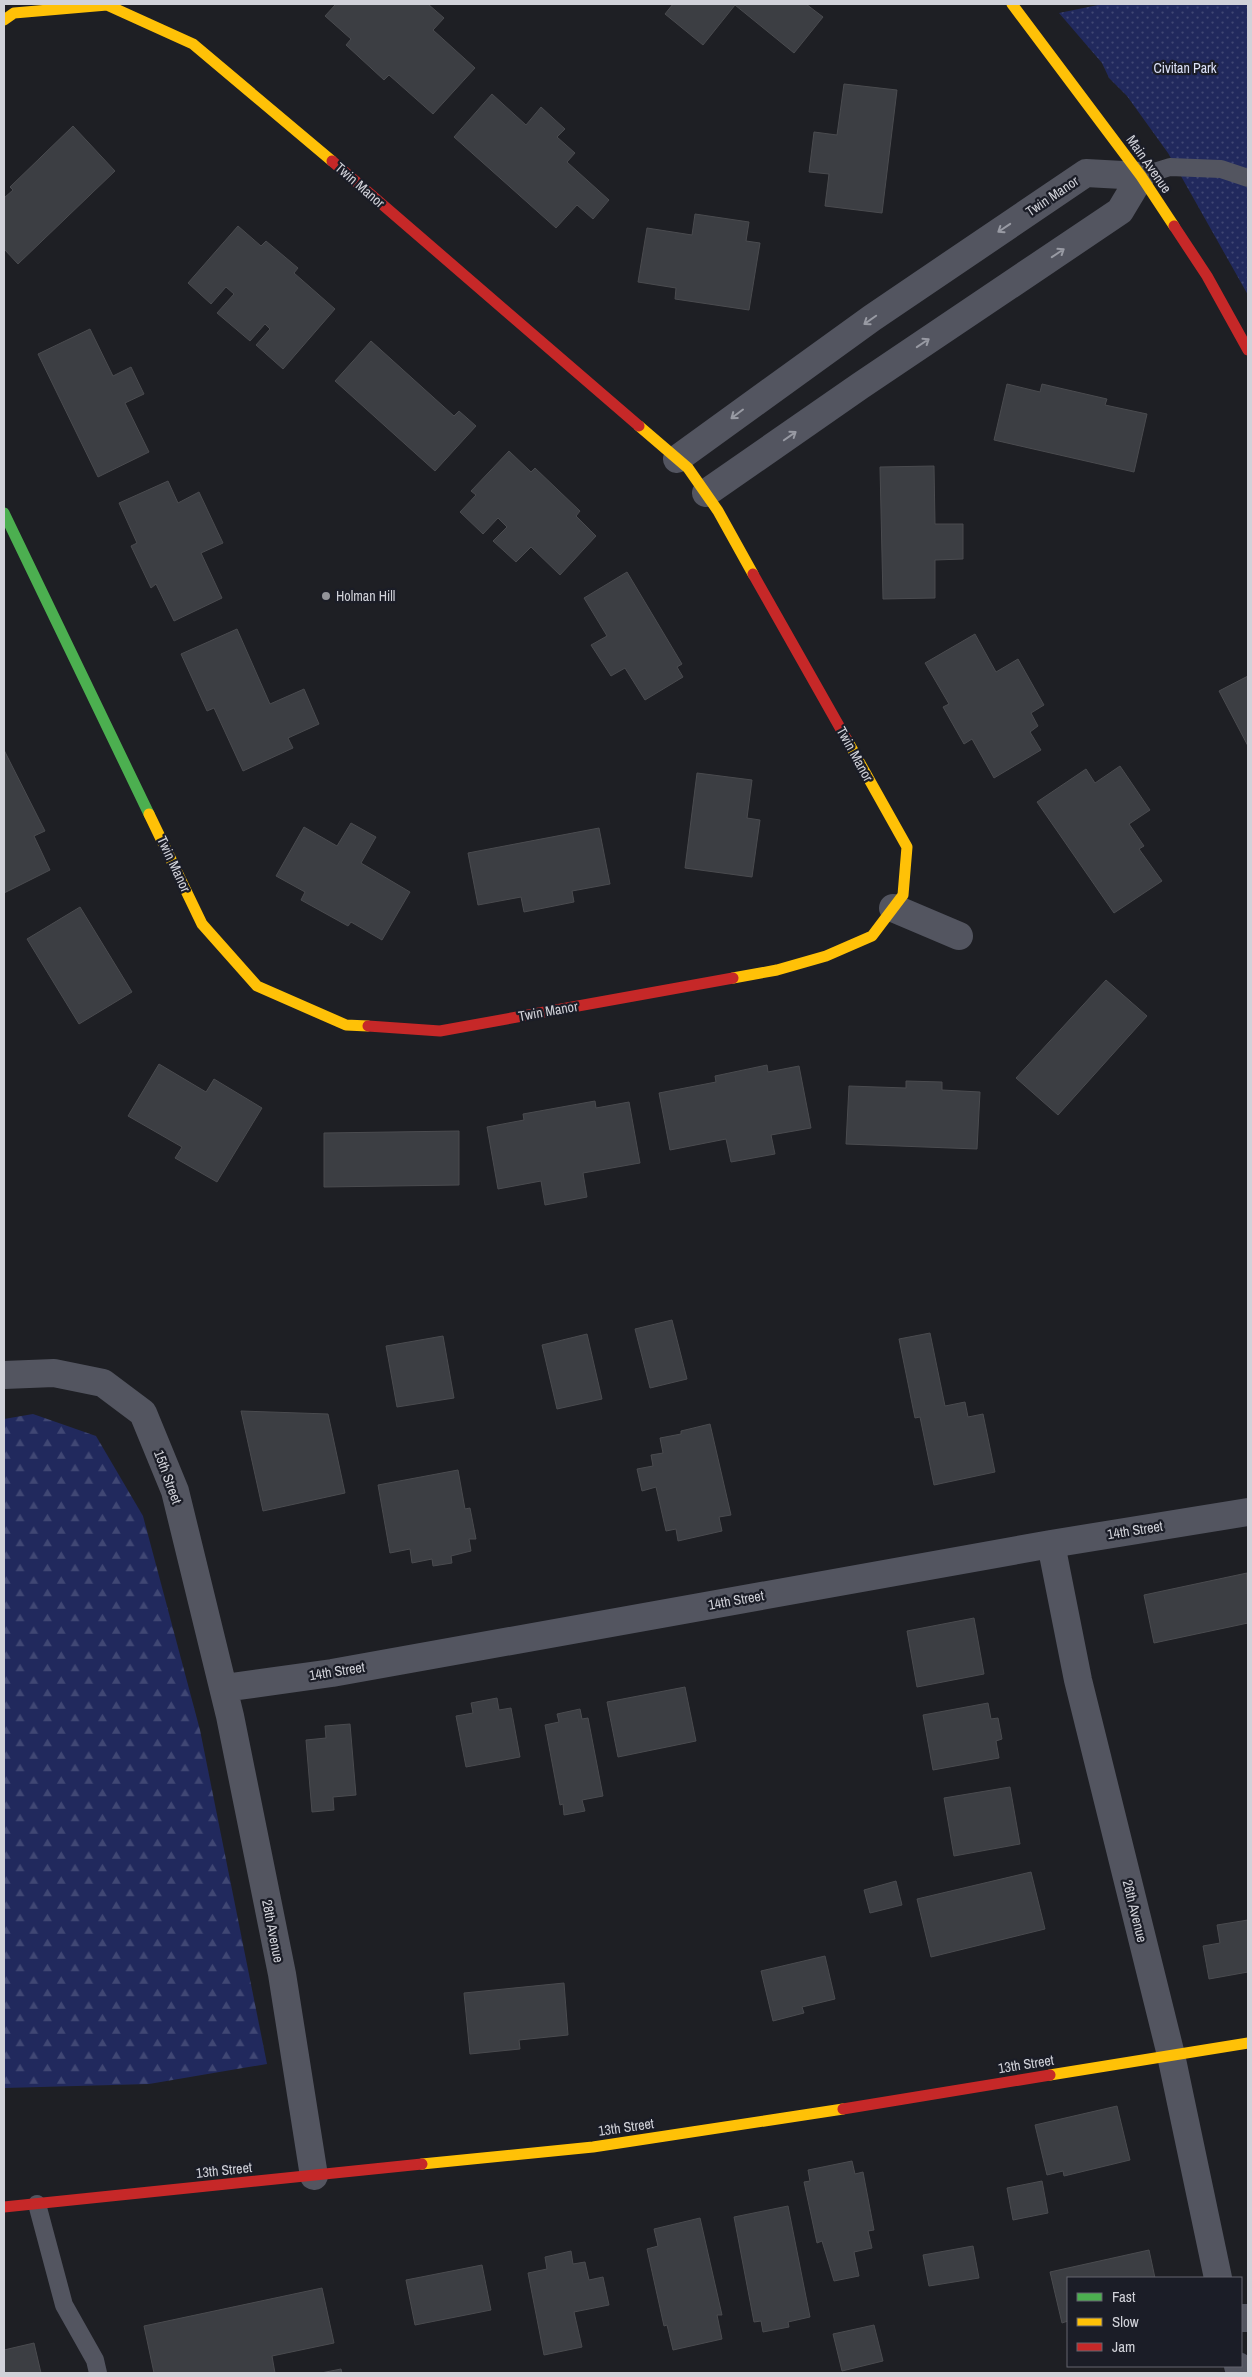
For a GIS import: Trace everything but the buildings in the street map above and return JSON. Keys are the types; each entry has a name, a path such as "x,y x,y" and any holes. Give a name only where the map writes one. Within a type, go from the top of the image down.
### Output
{"street":[{"name":"Main Avenue","path":"1012,4 1141,176 1207,276 1248,350"},
{"name":"Twin Manor","path":"4,20 14,14 106,5 193,44 688,468 723,519 907,847 903,895 872,936 826,956 777,970 440,1031 346,1025 257,986 202,924 4,513"},
{"name":"Twin Manor","path":"676,459 872,318 1086,173 1141,176"},
{"path":"706,493 860,386 1120,211 1141,176"},
{"path":"894,908 959,936"},
{"name":"15th Street","path":"4,1375 54,1373 103,1383 142,1413 175,1491 224,1688"},
{"name":"14th Street","path":"224,1688 341,1671 1051,1544 1248,1512"},
{"name":"26th Avenue","path":"1051,1544 1078,1680 1171,2055 1218,2277"},
{"name":"28th Avenue","path":"224,1688 282,1974 314,2176"},
{"name":"13th Street","path":"4,2207 593,2147 826,2112 1248,2043"}],"lane":[{"path":"1141,176 1170,167 1221,169 1248,178"},
{"path":"37,2204 64,2305 95,2360 98,2373"}],"green space":[{"name":"Civitan Park","path":"1103,4 1248,4 1248,295 1168,153 1127,96 1109,78 1102,63 1059,13"},
{"path":"33,1414 96,1436 143,1516 200,1730 267,2064 149,2084 4,2088 4,1419"}],"traffic: fast":[{"path":"4,513 149,814"}],"traffic: slow":[{"path":"1012,4 1141,176 1174,226"},
{"path":"4,20 14,13 107,5 193,44 332,161"},
{"path":"639,426 688,468 718,511 753,574"},
{"path":"733,978 777,970 826,956 872,936 903,895 907,847 847,740"},
{"path":"149,814 202,924 257,986 346,1025 368,1026"},
{"path":"1050,2075 1248,2043"},
{"path":"422,2164 593,2147 843,2109"}],"traffic: jam":[{"path":"332,161 639,426"},
{"path":"1174,226 1207,276 1248,350"},
{"path":"753,574 847,740"},
{"path":"368,1026 440,1031 733,978"},
{"path":"843,2109 1050,2075"},
{"path":"4,2207 422,2164"}],"place":[{"name":"Holman Hill","path":"326,596"}]}
